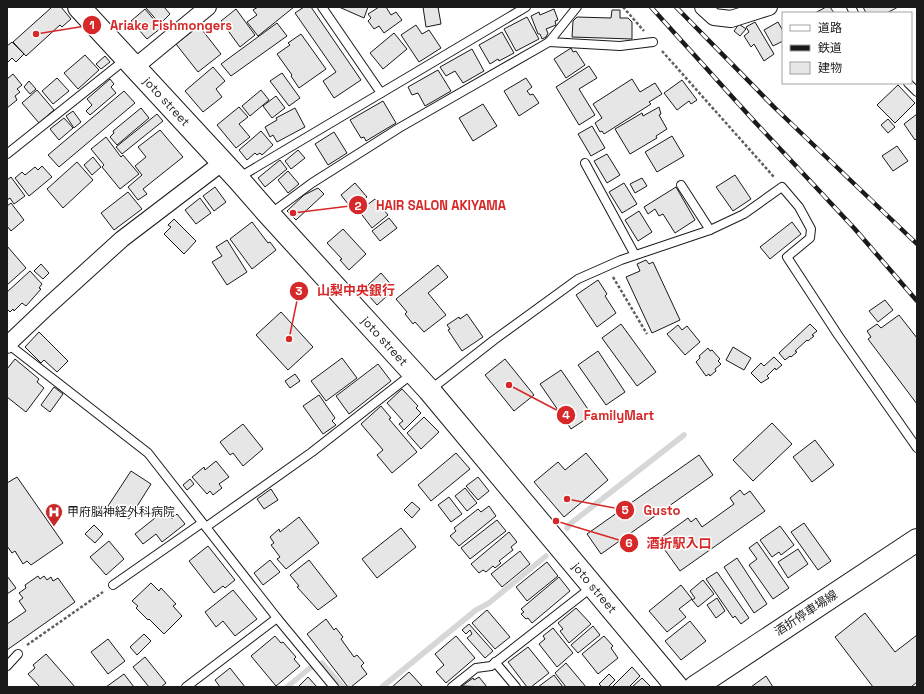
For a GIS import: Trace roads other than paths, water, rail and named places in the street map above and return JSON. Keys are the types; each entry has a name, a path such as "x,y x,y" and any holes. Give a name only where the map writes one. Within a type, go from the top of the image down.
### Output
{"main road":[{"name":"joto street","path":"79,7 223,162 269,215 429,390 593,586 671,685"},
{"name":"酒折停車場線","path":"696,687 917,540"}],"street":[{"path":"130,63 208,7"},
{"path":"703,7 714,17 730,19 769,7"},
{"path":"8,342 122,240 223,162"}],"lane":[{"path":"322,7 381,94"},
{"path":"238,179 526,7"},
{"path":"269,215 312,183 399,128 549,42 577,7"},
{"path":"549,42 620,46 653,42"},
{"path":"7,154 130,63"},
{"path":"909,84 917,92"},
{"path":"586,163 635,255"},
{"path":"681,185 710,230"},
{"path":"429,390 494,340 578,279 635,255 710,230 744,214 782,187 799,208 812,229 810,238 787,257 838,335 917,448"},
{"path":"8,342 148,453 277,618 334,687"},
{"path":"113,585 312,452 414,373"},
{"path":"452,687 476,668 491,666 593,586"},
{"path":"186,687 277,618"},
{"path":"7,666 18,654"},
{"path":"495,662 516,687"}],"waterway":[{"path":"567,528 570,524 684,435"},
{"path":"382,687 476,610 489,603 546,556"},
{"path":"287,687 310,668 322,663 343,687"}],"railway":[{"path":"651,7 754,121 854,228 917,301"},
{"path":"676,7 775,108 917,244"}],"place":[{"name":"Ariake Fishmongers","path":"36,34"},
{"name":"HAIR SALON AKIYAMA","path":"293,213"},
{"name":"山梨中央銀行","path":"289,339"},
{"name":"FamilyMart","path":"509,385"},
{"name":"Gusto","path":"567,499"},
{"name":"酒折駅入口","path":"556,521"},
{"name":"甲府脳神経外科病院","path":"54,527"}]}
